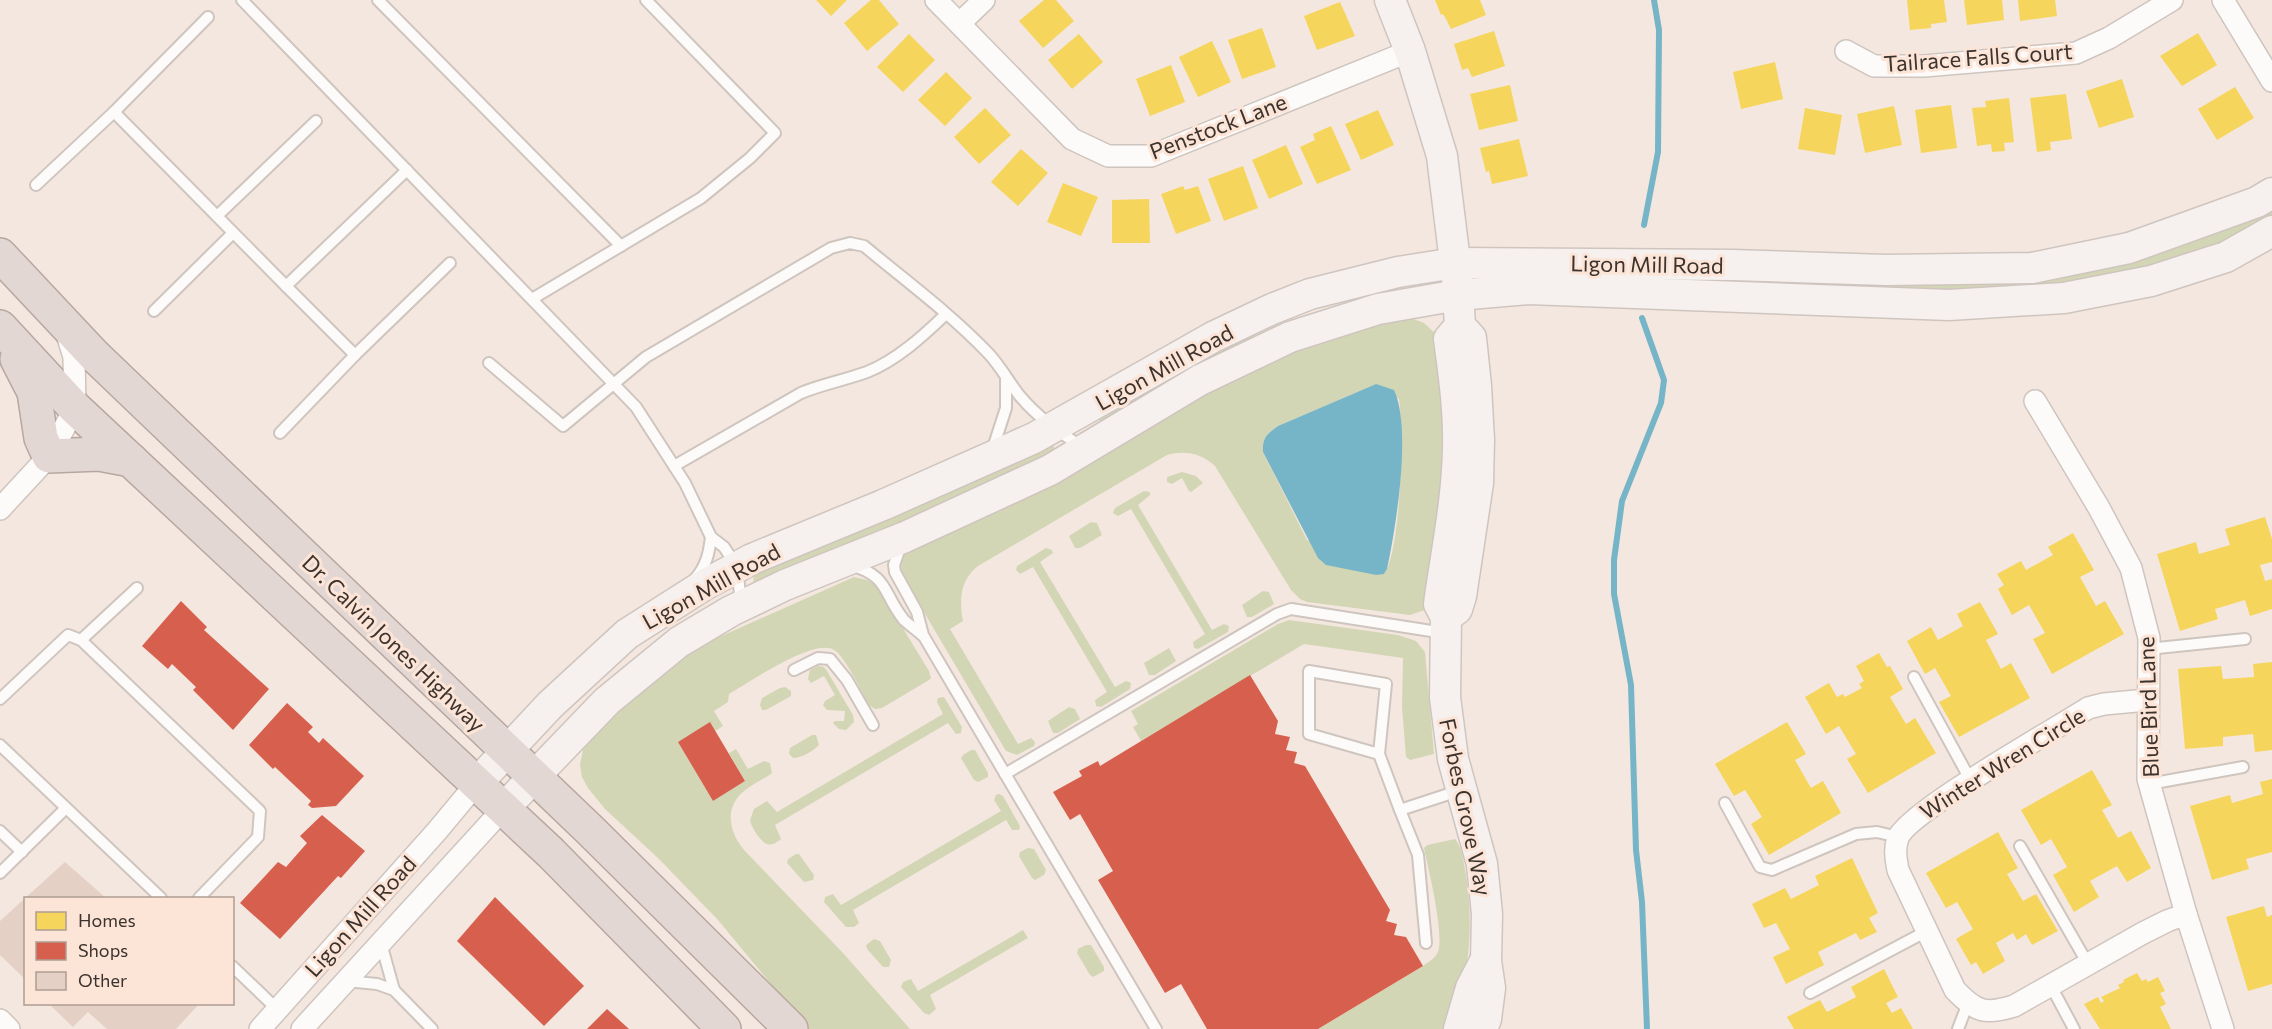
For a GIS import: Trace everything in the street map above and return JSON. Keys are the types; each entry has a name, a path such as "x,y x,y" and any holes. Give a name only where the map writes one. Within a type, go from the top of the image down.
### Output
{"highway":[{"name":"Dr. Calvin Jones Highway","path":"0,255 95,356 591,831 791,1029"},
{"name":"Dr. Calvin Jones Highway","path":"0,329 75,408 551,853 724,1029"},
{"path":"0,329 34,392 41,438 49,456 92,453 131,460"}],"main road":[{"path":"1390,0 1410,51 1442,156 1457,279 1460,326 1471,338 1476,386 1479,440 1478,483 1461,596 1457,609 1445,625"},
{"name":"Ligon Mill Road","path":"504,808 607,701 679,642 731,611 785,585 905,537 1050,470 1200,380 1290,337 1378,309 1457,279 1733,265 1886,270 2032,268 2129,248 2257,202 2272,193"},
{"name":"Ligon Mill Road","path":"477,783 550,705 627,634 737,567 790,542 975,466 1053,428 1214,337 1272,309 1310,294 1398,272 1529,289 1949,305 2064,298 2151,281 2226,257 2272,231"},
{"name":"Forbes Grove Way","path":"1445,625 1444,697 1453,759 1482,864 1487,914 1486,961 1490,988 1486,1019 1482,1029"},
{"name":"Forbes Grove Way","path":"1459,1029 1471,988 1486,961"}],"street":[{"name":"Penstock Lane","path":"936,0 1072,140 1108,156 1151,156 1410,51"},
{"path":"960,23 984,0"},
{"name":"Tailrace Falls Court","path":"1846,51 1874,66 1924,66 2076,53 2109,38 2172,0"},
{"path":"2223,0 2272,81"},
{"path":"0,509 49,456 75,408 74,357 63,322"},
{"name":"Blue Bird Lane","path":"2035,401 2131,568 2149,638 2147,700 2149,784 2186,914 2223,1029"},
{"name":"Winter Wren Circle","path":"1968,1003 1955,990 1898,870 1895,853 1898,837 1921,812 2088,708 2104,704 2147,700"},
{"name":"Ligon Mill Road","path":"260,1029 477,783"},
{"name":"Ligon Mill Road","path":"302,1029 504,808"},
{"path":"1968,1003 1981,1011 1996,1011 2014,1006 2166,921 2186,914"},
{"path":"0,1020 9,1029"}],"lane":[{"path":"242,0 636,407 685,483 711,537 724,547 737,567 740,594 731,611"},
{"path":"378,0 621,246"},
{"path":"532,299 701,198 750,158 775,133 646,0"},
{"path":"36,185 114,112 208,17"},
{"path":"114,112 355,355"},
{"path":"217,216 316,121"},
{"path":"286,286 407,170"},
{"path":"154,311 233,233"},
{"path":"489,363 563,426 646,357 831,248 850,243 864,246 964,329 992,357 1021,397 1053,428 1085,449"},
{"path":"280,432 450,263"},
{"path":"674,466 801,393 867,372 887,362 924,335 946,314"},
{"path":"975,466 994,445 1006,408 1006,378"},
{"path":"664,610 704,567 711,537"},
{"path":"905,537 897,553 895,572 917,612 922,635 1156,1029"},
{"path":"841,563 861,568 882,581 904,620 922,635"},
{"path":"81,640 137,588"},
{"path":"1005,774 1277,614 1291,609 1445,625"},
{"path":"0,699 68,635 81,640 260,811 258,837 200,897"},
{"path":"2148,649 2246,639"},
{"path":"794,669 818,658 830,659 847,680 873,725"},
{"path":"1379,754 1309,734 1309,670 1386,684 1379,754 1418,855 1426,943"},
{"path":"1914,677 1971,781"},
{"path":"0,746 160,897"},
{"path":"2149,784 2243,767"},
{"path":"1400,810 1461,790"},
{"path":"1725,803 1760,867 1772,870 1856,834 1877,832 1898,837"},
{"path":"0,873 66,808"},
{"path":"0,831 22,852"},
{"path":"2020,846 2088,964"},
{"path":"1810,993 1927,931"},
{"path":"381,943 394,990"},
{"path":"234,968 277,1009"},
{"path":"346,981 377,984 394,990 432,1029"},
{"path":"2051,986 2074,1029"},
{"path":"687,991 708,1029"},
{"path":"1958,1029 1968,1003"}],"green space":[{"path":"2272,205 2272,219 2232,239 2146,269 2009,293 1705,282 1768,276 1967,282"},
{"path":"1408,317 1424,323 1438,336 1451,408 1431,603 1425,610 1410,615 1307,602 1300,599 1291,590 1215,466 1204,458 1192,454 1167,455 978,566 964,584 961,598 963,621 950,629 1018,744 1031,738 1035,742 1034,746 1017,755 1006,751 902,575 901,563 906,551 1225,379 1309,341","holes":["1376,384 1399,399 1401,462 1398,517 1390,561 1384,574 1307,540 1263,452 1263,443 1271,431 1278,426"]},
{"path":"1255,327 1258,333 1210,364 1102,425 1098,418"},
{"path":"1053,444 1055,451 1044,461 756,585 753,583 754,576 783,561 926,503"},
{"path":"1182,472 1196,476 1203,483 1191,492 1182,478 1172,484 1167,482 1167,477"},
{"path":"1144,491 1150,492 1150,495 1138,505 1212,630 1224,624 1229,626 1228,632 1198,649 1194,648 1193,642 1205,634 1131,509 1118,516 1113,513 1115,508"},
{"path":"1091,522 1097,523 1102,535 1080,548 1075,548 1069,536"},
{"path":"1046,548 1052,550 1053,553 1040,562 1115,687 1126,681 1131,683 1130,689 1101,707 1096,706 1095,700 1107,692 1033,567 1020,574 1016,570 1017,566"},
{"path":"854,577 867,580 877,586 929,671 931,678 929,680 882,708 875,709 869,705 848,667 834,650 825,648 812,650 797,655 729,694 728,702 714,711 723,726 715,731 710,723 678,742 713,801 745,781 729,753 736,749 748,769 764,761 770,763 772,773 743,792 733,806 731,822 736,838 746,852 843,953 910,1029 808,1029 718,920 659,859 605,809 588,788 582,777 580,765 589,737 657,675 699,646"},
{"path":"1263,591 1269,592 1274,604 1252,617 1247,617 1242,605"},
{"path":"1289,620 1398,635 1416,641 1425,652 1434,754 1410,760 1406,757 1402,707 1403,658 1304,644 1141,741 1133,727 1138,724 1131,711 1278,624"},
{"path":"1169,648 1176,661 1155,675 1149,675 1144,663"},
{"path":"818,666 824,667 827,671 853,715 854,722 846,730 839,729 833,723 844,721 845,711 827,710 823,705 835,695 824,676 811,683 808,679 810,670"},
{"path":"785,687 791,691 791,696 762,710 760,705 762,698"},
{"path":"944,697 962,727 961,733 956,734 948,723 775,825 781,839 774,843 767,844 756,834 750,820 754,809 767,801 777,812 943,714 937,702 938,698"},
{"path":"1069,707 1075,709 1080,719 1058,733 1053,733 1048,721"},
{"path":"816,735 819,745 817,747 796,758 789,754 790,748"},
{"path":"971,750 975,750 988,773 988,777 978,782 974,780 961,758"},
{"path":"999,794 1003,796 1020,826 1019,830 1012,830 1006,820 853,910 859,923 854,927 846,927 824,902 825,897 833,894 841,905 1001,811 994,800"},
{"path":"1455,839 1461,849 1465,869 1470,930 1463,989 1454,1029 1318,1029 1436,956 1439,946 1438,919 1424,848 1427,845"},
{"path":"1028,848 1034,849 1046,870 1044,875 1035,880 1019,856 1020,852"},
{"path":"799,854 814,875 813,880 804,882 787,863 788,859"},
{"path":"1023,930 1028,938 930,995 936,1009 929,1015 924,1013 901,987 903,982 911,979 918,991"},
{"path":"874,939 880,941 891,960 889,967 883,967 867,949 866,945"},
{"path":"1091,945 1104,967 1104,971 1093,977 1077,953 1078,949"}],"water":[{"path":"1376,384 1394,390 1402,428 1402,452 1398,504 1387,569 1384,574 1376,575 1326,565 1318,558 1263,452 1263,443 1271,431 1278,426"}],"building: Homes":[{"path":"816,0 847,0 831,16"},
{"path":"871,0 879,0 899,24 867,51 844,23"},
{"path":"1044,0 1056,0 1074,21 1043,48 1019,21"},
{"path":"1435,0 1480,0 1486,15 1451,29 1443,14 1441,15"},
{"path":"1907,0 1944,0 1947,22 1931,24 1931,28 1910,30"},
{"path":"1964,0 2002,0 2004,20 1967,25"},
{"path":"2018,0 2055,0 2057,16 2020,21"},
{"path":"1340,2 1355,36 1317,50 1304,16"},
{"path":"1262,28 1276,67 1242,79 1228,40"},
{"path":"1494,31 1505,66 1472,77 1468,68 1462,70 1454,44"},
{"path":"2198,33 2217,65 2182,86 2160,56"},
{"path":"909,34 935,60 903,92 877,67"},
{"path":"1079,34 1103,62 1072,89 1048,60"},
{"path":"1212,41 1231,82 1198,97 1179,57"},
{"path":"1775,62 1783,99 1741,109 1733,72"},
{"path":"1171,65 1185,102 1150,116 1136,79"},
{"path":"946,72 972,98 945,126 918,100"},
{"path":"2122,79 2134,117 2099,128 2086,91"},
{"path":"1510,85 1518,121 1479,130 1470,94"},
{"path":"2235,87 2254,118 2217,140 2198,109"},
{"path":"2066,94 2072,139 2050,142 2051,150 2037,152 2030,98"},
{"path":"2009,98 2014,142 2004,143 2005,151 1992,152 1991,144 1977,146 1972,108 1986,107 1985,101"},
{"path":"1951,105 1957,148 1921,153 1915,110"},
{"path":"1894,106 1902,145 1865,153 1857,114"},
{"path":"985,108 1011,135 979,164 954,137"},
{"path":"1805,108 1842,115 1835,155 1798,149"},
{"path":"1378,110 1394,145 1361,160 1345,124"},
{"path":"1331,126 1351,170 1317,184 1300,147 1315,140 1313,134"},
{"path":"1519,139 1528,176 1492,184 1489,171 1486,172 1480,148"},
{"path":"1286,145 1303,184 1269,199 1252,160"},
{"path":"1021,149 1048,173 1018,206 991,182"},
{"path":"1243,166 1258,208 1224,221 1208,179"},
{"path":"1063,183 1098,197 1081,236 1047,222"},
{"path":"1183,186 1185,190 1198,186 1211,221 1176,234 1161,194"},
{"path":"1149,199 1150,243 1112,243 1112,200"},
{"path":"2265,517 2272,539 2272,562 2260,565 2265,581 2272,579 2272,609 2250,616 2245,600 2215,609 2218,619 2180,631 2157,554 2196,542 2199,554 2230,545 2225,529"},
{"path":"2073,533 2094,570 2080,577 2096,606 2105,601 2124,634 2052,674 2033,639 2045,633 2029,605 2012,615 1998,589 2004,585 1997,574 2021,561 2026,570 2053,555 2048,547"},
{"path":"1980,602 1998,634 1986,640 2001,669 2011,663 2030,698 1959,737 1939,702 1951,696 1935,668 1925,674 1907,641 1931,627 1938,640 1963,626 1957,614"},
{"path":"1879,653 1887,667 1890,666 1903,689 1890,697 1906,724 1915,718 1936,753 1868,793 1847,759 1856,754 1839,726 1826,734 1805,697 1829,683 1837,697 1843,694 1845,697 1862,688 1859,684 1864,681 1856,666"},
{"path":"2272,662 2272,750 2255,752 2253,734 2223,737 2223,746 2185,749 2178,669 2221,666 2223,679 2254,677 2253,664"},
{"path":"1787,722 1806,754 1795,760 1811,788 1823,781 1841,813 1769,855 1751,824 1762,817 1745,790 1734,796 1715,764"},
{"path":"2092,770 2112,805 2102,810 2118,838 2131,831 2151,868 2127,882 2117,866 2090,881 2099,897 2074,912 2053,875 2067,867 2051,839 2041,845 2021,810"},
{"path":"2272,779 2272,852 2246,859 2249,869 2212,880 2190,806 2230,795 2232,803 2263,794 2260,782"},
{"path":"1998,832 2018,868 2007,874 2023,901 2036,894 2058,931 2032,945 2026,934 2017,940 2013,933 1996,943 2005,961 1983,974 1976,962 1971,965 1956,939 1973,929 1957,902 1946,908 1926,873"},
{"path":"1852,858 1878,913 1869,918 1877,932 1860,940 1856,933 1818,952 1824,965 1786,984 1773,957 1790,949 1776,923 1764,928 1752,904 1785,888 1791,899 1819,885 1815,876"},
{"path":"2264,906 2267,917 2272,915 2272,984 2248,991 2226,917"},
{"path":"1884,969 1898,997 1886,1003 1892,1013 1901,1008 1913,1029 1794,1029 1787,1017 1820,1000 1827,1012 1856,997 1851,987"},
{"path":"2137,973 2142,981 2146,979 2148,982 2158,977 2165,991 2160,993 2166,1004 2160,1007 2171,1029 2100,1029 2084,1004 2098,997 2101,1003 2104,1001 2101,997 2120,988 2118,985 2124,982 2123,980"}],"building: Shops":[{"path":"181,601 207,627 204,630 269,689 233,730 193,690 196,687 172,664 168,669 142,646"},
{"path":"1250,675 1278,721 1275,734 1290,737 1286,750 1297,752 1294,763 1305,766 1390,910 1386,921 1397,924 1394,935 1406,937 1423,966 1318,1029 1207,1029 1181,984 1165,993 1098,880 1113,871 1080,814 1070,820 1053,792 1082,776 1079,771 1098,761 1100,766"},
{"path":"287,703 313,727 308,732 319,743 323,738 364,776 336,806 312,808 308,805 311,801 249,745"},
{"path":"710,722 745,781 713,801 678,742"},
{"path":"322,815 365,851 341,878 338,876 280,939 240,903 278,862 286,867 307,843 300,836"},
{"path":"495,897 584,986 544,1026 457,941"},
{"path":"607,1009 629,1029 587,1029"}],"building: Other":[{"path":"65,862 105,897 26,897"},
{"path":"24,899 24,978 0,955 0,921"},
{"path":"50,1005 198,1005 176,1029 107,1029 88,1012 73,1027"}],"waterway":[{"path":"1644,225 1658,152 1659,30 1654,0"},
{"path":"1642,318 1664,380 1661,403 1622,501 1614,560 1614,594 1631,685 1636,850 1642,902 1647,1029"}]}
